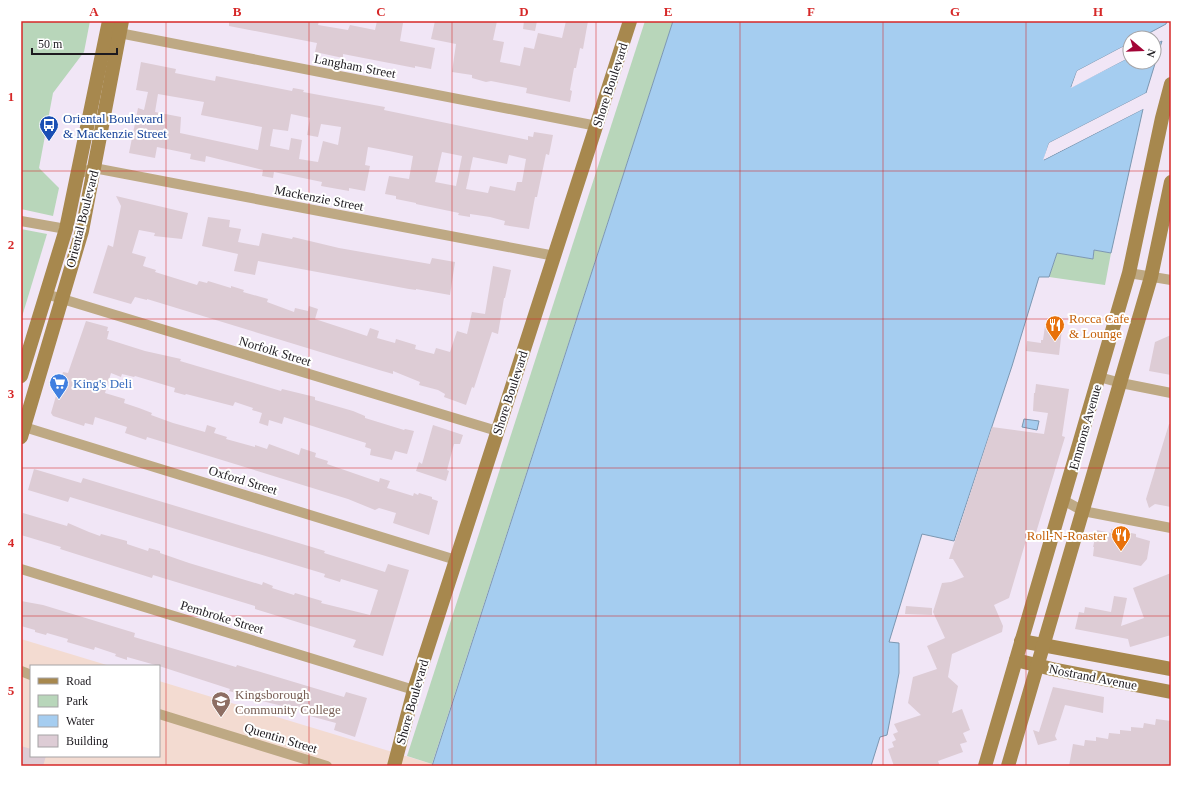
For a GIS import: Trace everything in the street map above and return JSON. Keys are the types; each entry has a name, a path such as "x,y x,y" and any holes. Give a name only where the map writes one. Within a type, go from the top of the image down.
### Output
{"main road":[{"name":"Shore Boulevard","path":"394,766 414,690 630,21"},
{"name":"Oriental Boulevard","path":"22,430 82,231 94,168 115,27"},
{"name":"Oriental Boulevard","path":"21,376 66,229 78,174 115,27"},
{"name":"Emmons Avenue","path":"984,766 1129,273 1166,119 1171,84"},
{"name":"Emmons Avenue","path":"1008,766 1151,277 1171,182"},
{"name":"Nostrand Avenue","path":"1021,641 1171,669"},
{"name":"Nostrand Avenue","path":"1016,660 1171,692"}],"street":[{"name":"Langham Street","path":"115,27 597,126"},
{"path":"78,174 94,168"},
{"name":"Mackenzie Street","path":"94,168 555,256"},
{"name":"Oriental Boulevard","path":"21,221 66,229"},
{"path":"1129,273 1171,280"},
{"name":"Norfolk Street","path":"46,294 497,431"},
{"path":"1099,377 1171,393"},
{"name":"Oxford Street","path":"22,430 456,560"},
{"path":"1063,500 1083,511 1171,528"},
{"name":"Pembroke Street","path":"21,570 414,690"},
{"name":"Quentin Street","path":"160,714 327,766"}],"shaded area":[{"name":"Kingsborough Community College","path":"21,639 107,665 30,665 30,757 160,757 160,681 432,764 432,766 21,766"}],"green space":[{"path":"21,21 90,21 84,52 53,93 39,168 59,188 53,216 21,209"},
{"path":"645,21 673,21 432,764 407,756"},
{"path":"21,229 47,234 21,320"},
{"path":"1094,250 1111,253 1105,285 1049,277 1057,253 1093,259"}],"water":[{"path":"673,21 1167,21 1166,24 1155,30 1122,30 1122,47 1077,71 1071,87 1122,61 1122,70 1153,70 1146,93 1049,143 1044,160 1143,109 1111,253 1094,250 1093,259 1057,253 1049,277 1039,277 1012,366 954,541 922,534 889,642 899,643 899,673 887,735 880,737 871,766 432,766"},
{"path":"1024,419 1039,421 1037,430 1022,427"}],"pier":[{"path":"1122,47 1122,50 1078,73 1074,83 1122,59 1122,61 1071,88 1077,71"},
{"path":"1146,93 1146,95 1050,144 1047,156 1143,107 1143,109 1043,160 1049,143"}],"building":[{"path":"229,21 319,21 318,25 348,30 350,25 375,30 377,21 403,23 400,41 435,48 431,69 415,66 415,68 343,54 343,58 315,52 317,43 229,26"},
{"path":"435,21 497,21 493,40 504,42 500,62 520,66 524,47 534,49 538,33 562,38 566,21 588,21 583,49 580,48 576,68 574,68 570,90 572,91 570,102 526,93 527,88 491,81 486,82 472,78 472,75 452,72 456,44 431,39"},
{"path":"524,21 537,21 535,31 523,29"},
{"path":"141,62 176,69 175,73 215,81 216,76 292,91 293,88 304,90 303,92 385,107 384,110 528,140 528,136 533,137 534,132 553,135 549,155 546,154 537,197 535,197 529,229 504,225 505,221 490,217 470,214 470,217 458,215 459,213 396,199 396,196 385,194 389,176 409,179 413,156 368,147 365,165 370,166 365,191 349,188 349,191 321,186 322,182 274,172 273,178 262,176 263,170 206,156 205,162 190,159 191,154 157,147 155,158 129,153 138,108 144,110 148,92 136,90","holes":["158,94 204,102 201,115 262,127 258,150 180,133 181,117 155,112","291,114 310,118 307,135 318,137 321,124 341,127 338,145 323,141 318,162 299,159 302,140 291,138 289,150 270,146 273,129 288,131","442,152 462,156 456,186 435,182","509,155 526,159 522,182 517,182 515,191 490,186 488,193 466,189 473,157 507,164"]},
{"path":"116,196 188,213 182,239 154,236 155,233 139,230 132,253 146,257 143,266 156,270 155,272 197,285 199,281 207,283 208,281 231,288 231,286 244,290 243,292 268,299 267,302 294,312 295,308 308,311 309,306 318,309 315,319 367,336 370,328 379,331 377,338 395,343 396,339 416,345 415,349 434,354 436,348 450,352 457,331 467,334 472,312 485,314 493,266 511,270 504,298 498,334 492,332 474,388 472,387 466,405 444,397 445,394 438,390 419,385 420,382 393,371 393,374 147,299 135,297 131,304 93,293 108,245 113,247 121,206"},
{"path":"208,217 230,220 229,227 241,229 238,242 259,246 262,233 292,239 293,237 339,248 430,264 432,258 455,262 450,295 409,289 258,261 255,275 234,271 238,254 202,246"},
{"path":"86,321 108,327 107,331 109,331 107,339 145,351 181,359 180,361 281,391 282,389 315,397 315,400 353,411 365,416 365,418 404,430 414,431 407,454 395,451 392,460 370,455 371,449 365,447 366,443 284,417 282,424 269,420 268,426 259,423 262,413 252,410 253,408 235,402 233,406 185,395 174,392 175,388 135,376 122,374 121,377 111,373 105,393 125,399 124,403 152,413 151,415 173,423 205,432 207,425 216,428 214,433 227,437 226,439 255,447 255,445 267,449 269,444 299,455 301,448 316,453 315,457 328,461 327,464 379,482 380,478 390,481 387,488 413,496 414,493 418,495 419,493 432,497 432,499 438,501 429,535 393,523 396,513 379,508 375,510 348,499 147,437 146,440 125,433 127,427 95,417 93,425 85,423 84,426 53,416 51,413 63,372 68,373"},
{"path":"1045,326 1062,329 1059,355 1026,351 1027,341 1041,343 1041,340 1043,340"},
{"path":"1171,335 1171,375 1149,371 1155,342"},
{"path":"1036,384 1069,389 1062,436 1065,437 1035,536 1027,537 1009,598 994,605 1003,626 1002,632 952,654 948,677 958,686 952,713 962,709 970,730 963,733 967,742 960,744 963,752 938,761 940,766 894,766 888,749 894,747 892,742 896,740 893,734 898,732 894,724 921,715 908,703 913,677 937,669 927,646 945,638 933,612 942,583 951,582 964,577 953,559 949,559 992,427 1044,434 1048,413 1033,411"},
{"path":"1169,424 1171,424 1171,507 1155,504 1149,508 1146,499"},
{"path":"433,425 463,435 460,444 454,444 447,470 449,471 446,481 416,471 419,462 422,464"},
{"path":"34,469 81,483 83,478 325,551 324,553 385,572 388,564 409,570 383,656 353,647 356,640 255,609 255,606 153,575 152,578 21,535 21,521 23,513 67,526 68,523 100,536 101,534 127,541 127,544 148,551 149,548 160,551 160,553 189,563 262,585 263,582 273,586 272,588 294,595 295,593 322,601 321,603 370,615 378,590 341,579 340,582 324,577 325,574 70,497 68,502 28,490"},
{"name":"Roll-N-Roaster","path":"1111,529 1136,534 1136,537 1150,541 1147,559 1141,566 1093,556 1093,547 1097,530 1111,533"},
{"path":"1171,573 1171,635 1130,647 1128,639 1075,629 1079,612 1084,613 1085,607 1111,612 1114,596 1127,598 1121,626 1144,618 1133,588"},
{"path":"21,601 43,605 135,633 134,637 236,667 237,665 344,697 346,692 367,698 355,737 334,730 336,723 310,716 311,713 262,701 262,698 240,692 240,694 229,691 230,689 160,666 160,665 127,657 127,660 115,656 116,654 95,647 94,650 67,642 68,639 47,633 46,635 35,632 35,630 21,626"},
{"path":"906,606 932,608 932,615 905,614"},
{"path":"1053,687 1104,697 1103,713 1065,705 1055,736 1057,740 1038,745 1033,730 1039,732"},
{"path":"1156,719 1171,721 1171,766 1160,764 1160,766 1069,766 1073,744 1084,746 1085,740 1096,741 1096,737 1108,739 1109,733 1120,734 1120,730 1131,731 1131,727 1143,728 1144,723 1155,725"},
{"path":"21,746 30,749 30,757 46,757 43,766 21,766"}],"place":[{"name":"Oriental Boulevard & Mackenzie Street","path":"49,142"},
{"name":"Rocca Cafe & Lounge","path":"1055,342"},
{"name":"King's Deli","path":"59,400"},
{"name":"Roll-N-Roaster","path":"1121,552"},
{"name":"Kingsborough Community College","path":"221,718"}]}
